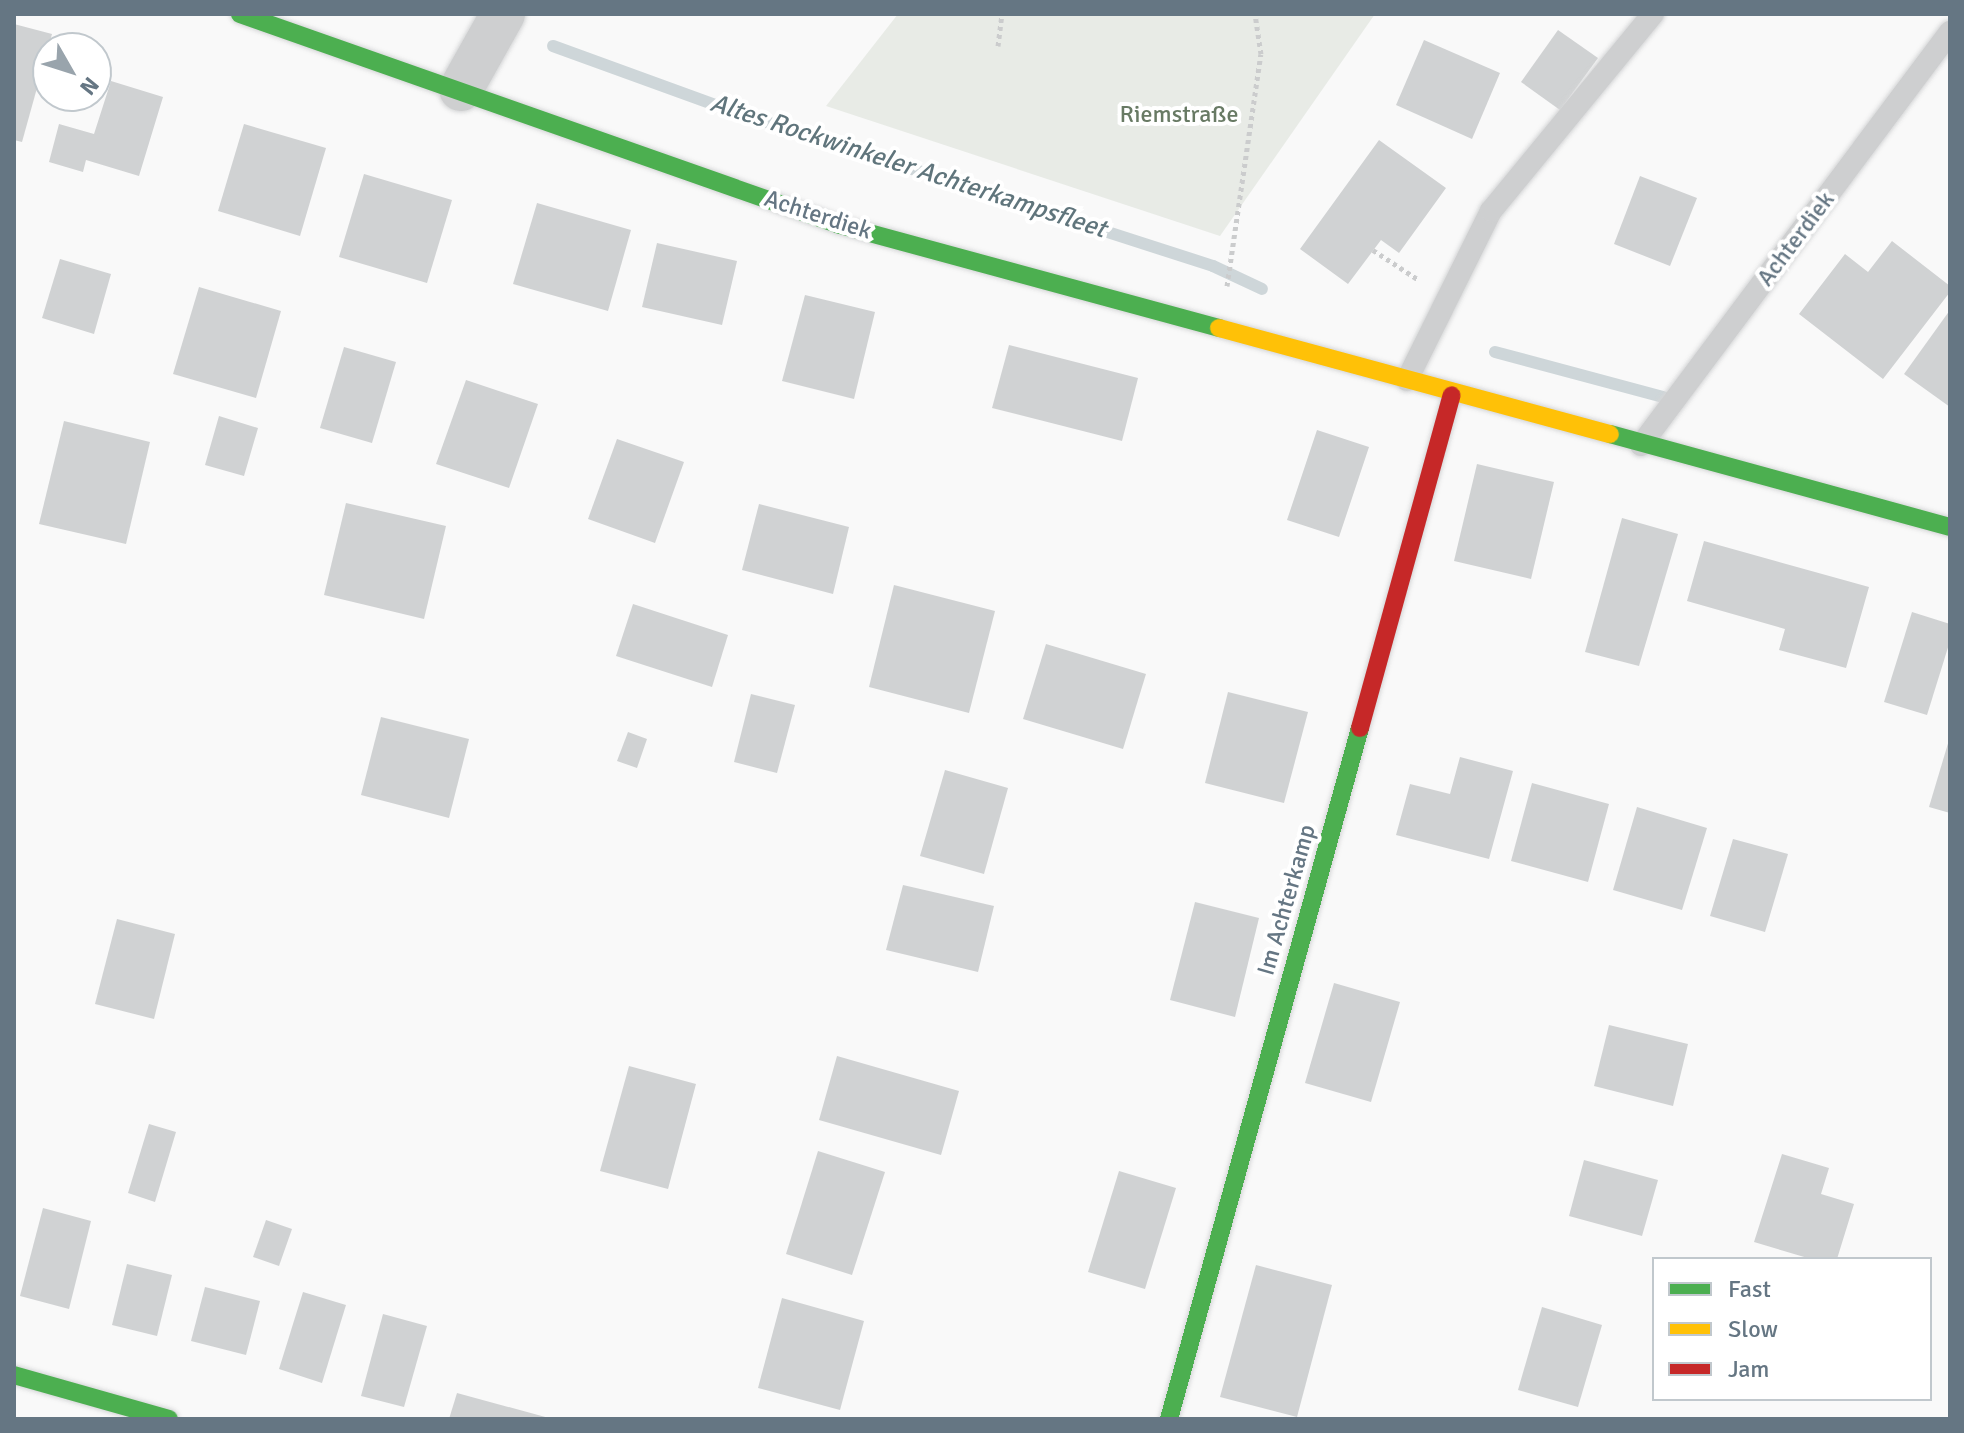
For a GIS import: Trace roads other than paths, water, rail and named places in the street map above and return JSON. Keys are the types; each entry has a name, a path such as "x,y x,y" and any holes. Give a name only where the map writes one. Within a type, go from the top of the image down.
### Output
{"street":[{"name":"Achterdiek","path":"240,14 461,89 840,225 1407,380 1452,395 1950,527"},
{"path":"461,89 503,14"},
{"name":"Im Achterkamp","path":"1169,1419 1452,395"},
{"path":"14,1375 169,1419"}],"lane":[{"path":"1407,380 1491,211 1653,14"},
{"name":"Achterdiek","path":"1641,445 1950,32"}],"waterway":[{"name":"Altes Rockwinkeler Achterkampsfleet","path":"553,46 732,111 1213,266 1262,289"},
{"name":"Altes Rockwinkeler Achterkampsfleet","path":"1495,352 1663,397"}],"park label":[{"name":"Riemstraße","path":"1179,115"}]}
